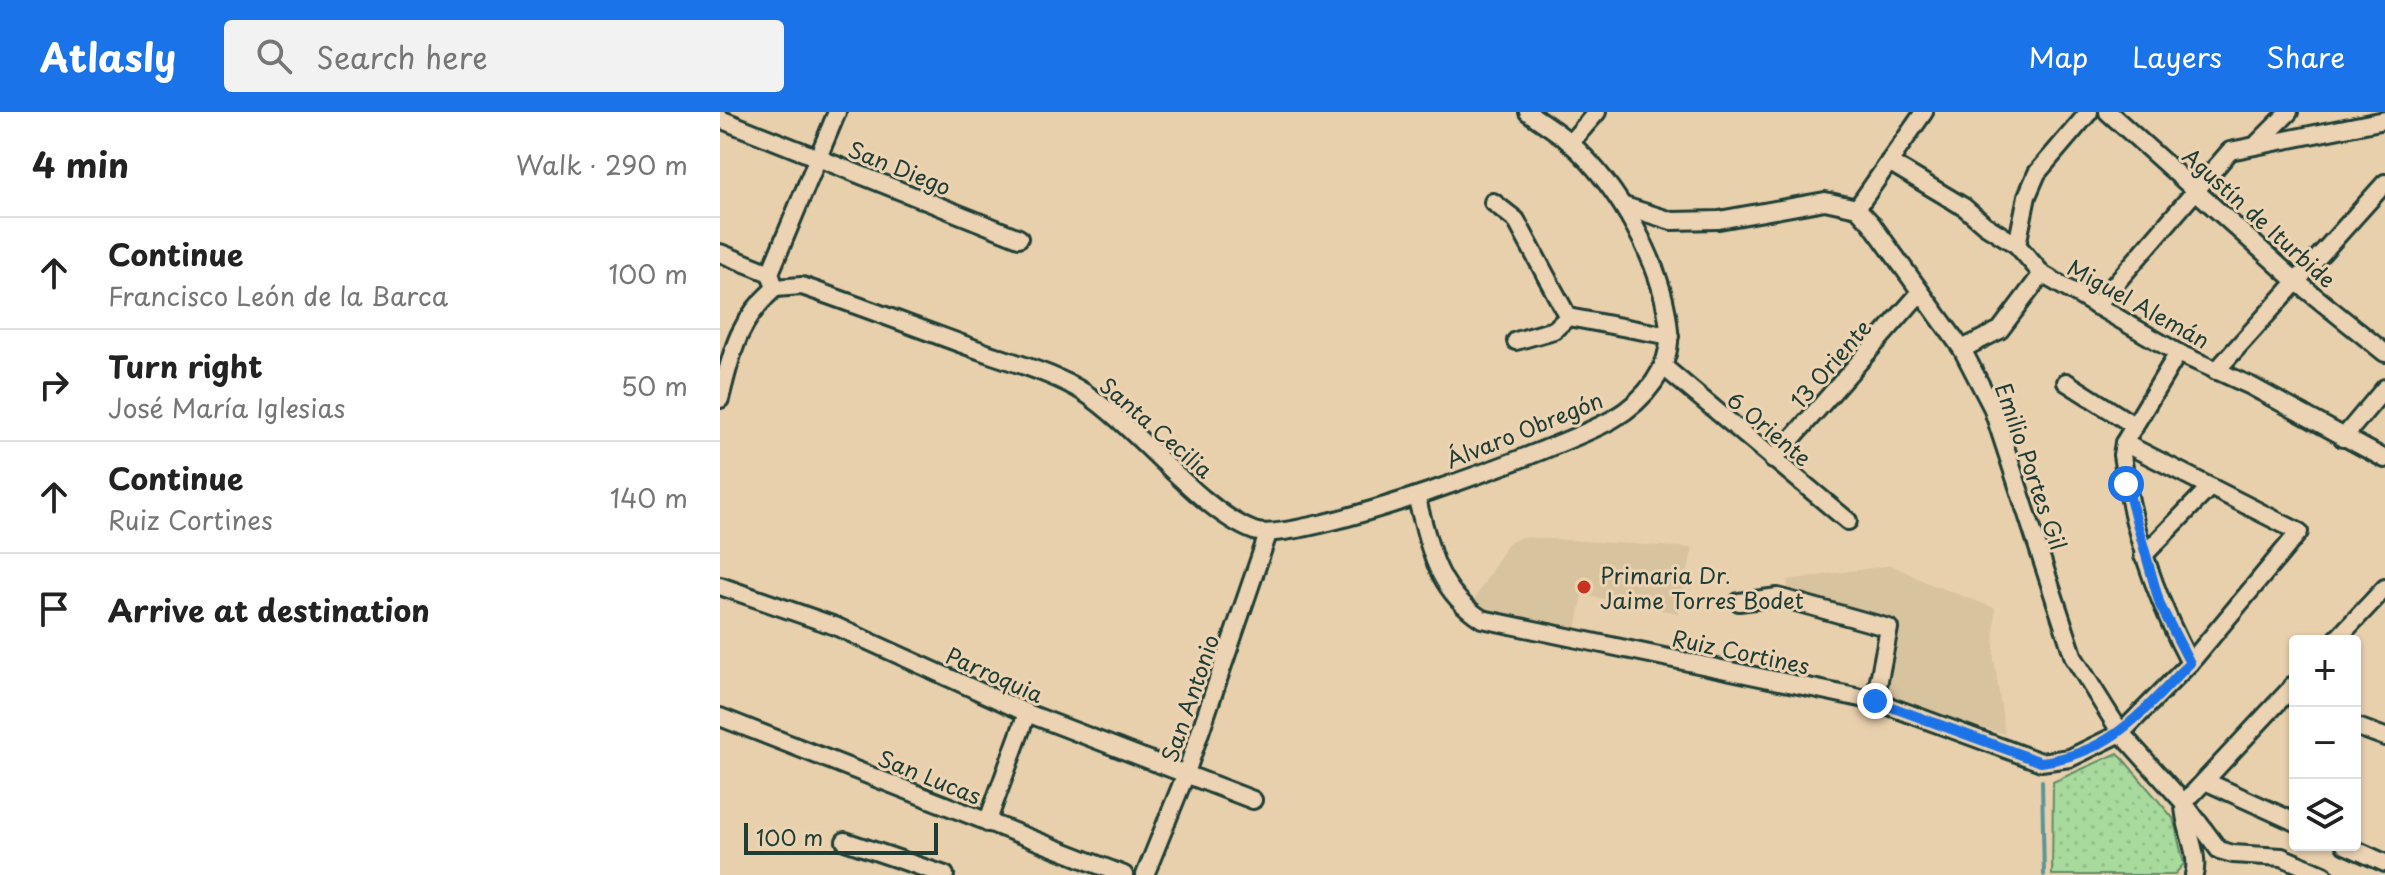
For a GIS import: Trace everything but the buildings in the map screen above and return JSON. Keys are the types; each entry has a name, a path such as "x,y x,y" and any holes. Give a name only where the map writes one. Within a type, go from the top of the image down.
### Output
{"street":[{"path":"720,399 736,338 773,280 816,157 837,112"},
{"name":"Álvaro Obregón","path":"1416,496 1614,418 1644,393 1664,367 1670,336 1667,303 1624,206 1570,143 1528,112"},
{"path":"1570,143 1597,112"},
{"path":"1624,206 1672,221 1719,220 1825,201 1857,208 1924,112"},
{"path":"2017,245 2027,196 2037,173 2089,112"},
{"name":"Agustín de Iturbide","path":"2108,112 2297,282 2385,353"},
{"path":"2256,144 2289,112"},
{"name":"San Diego","path":"720,119 1019,238"},
{"path":"2096,306 2230,151 2385,120"},
{"name":"Miguel Alemán","path":"1889,162 1964,207 2017,245 2042,274 2178,353 2251,386 2385,459"},
{"path":"2216,371 2385,183"},
{"path":"1493,202 1516,220 1568,317"},
{"name":"Emilio Portes Gil","path":"1857,208 1962,349 1992,407 2074,658 2121,733 2184,803 2219,850 2233,854 2282,857 2324,875"},
{"name":"Santa Cecilia","path":"720,253 773,280 802,286 1021,365 1082,391 1121,419 1229,518 1268,534"},
{"path":"1962,349 2000,330 2042,274"},
{"name":"13 Oriente","path":"1773,460 1919,294"},
{"path":"1568,317 1670,336"},
{"path":"1516,341 1554,330 1568,317"},
{"path":"2178,353 2124,443 2122,455 2143,556 2160,605 2190,663"},
{"name":"6 Oriente","path":"1664,367 1848,521"},
{"path":"2066,382 2135,426"},
{"path":"2343,438 2385,388"},
{"path":"2124,443 2210,487 2143,556"},
{"name":"Ruiz Cortines","path":"1416,496 1440,579 1468,609 1482,619 1875,701 2041,762 2070,758 2121,733 2190,663 2299,532 2210,487"},
{"path":"1268,534 1291,532 1416,496"},
{"name":"San Antonio","path":"1145,875 1185,776 1268,534"},
{"name":"Parroquia","path":"720,586 835,626 1027,713 1253,800"},
{"path":"1739,602 1780,590 1889,628 1875,701"},
{"path":"2341,635 2382,595"},
{"path":"2194,875 2195,858 2184,827 2184,803 2289,700"},
{"path":"987,823 1027,713"},
{"name":"San Lucas","path":"720,717 1124,875"},
{"path":"2361,728 2385,737"},
{"path":"2205,781 2289,819"},
{"path":"845,841 945,875"},
{"path":"2358,851 2385,863"}],"shaded area":[{"name":"Primaria Dr. Jaime Torres Bodet","path":"1521,537 1693,548 1678,613 1583,595 1575,634 1486,612 1473,602 1507,544"},
{"path":"1892,565 1928,583 1995,608 1994,659 2005,734 1879,700 1898,620 1787,597 1788,580"}],"green space":[{"path":"2118,753 2173,818 2184,864 2174,875 2052,875 2053,782"}],"waterway":[{"path":"2042,781 2044,875"}],"place":[{"name":"Primaria Dr. Jaime Torres Bodet","path":"1584,587"}],"route":[{"path":"1875,701 2041,762 2070,758 2121,733 2190,663 2160,605 2143,556 2126,484"}]}
